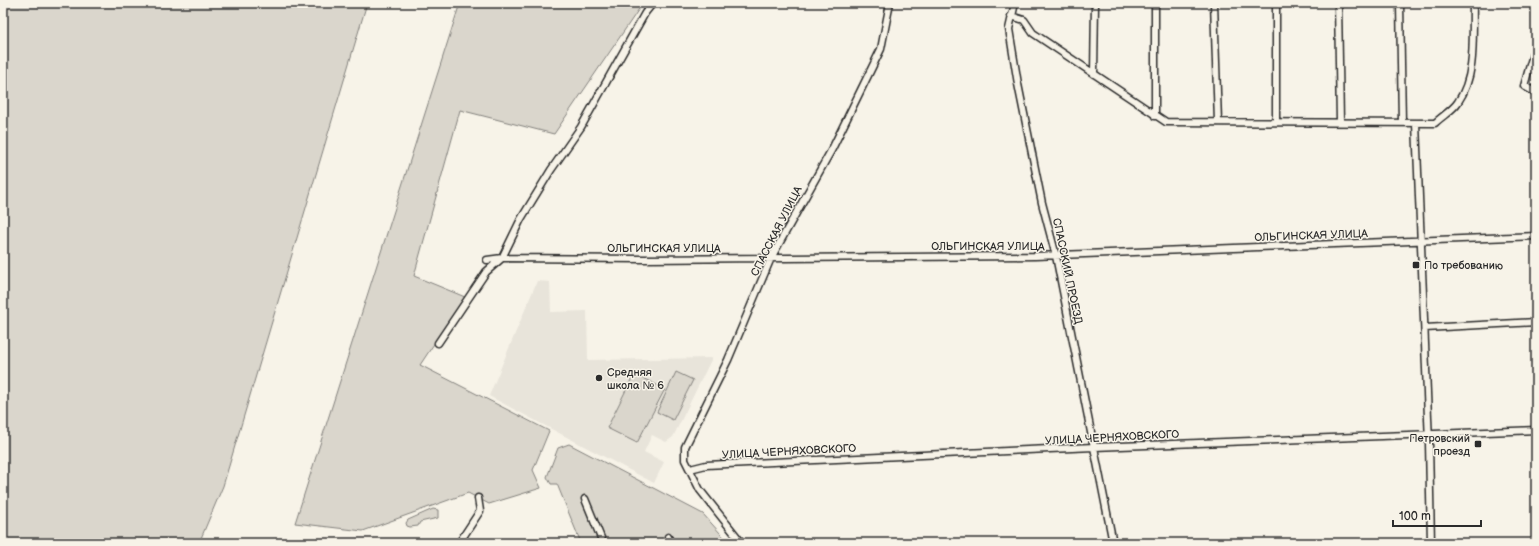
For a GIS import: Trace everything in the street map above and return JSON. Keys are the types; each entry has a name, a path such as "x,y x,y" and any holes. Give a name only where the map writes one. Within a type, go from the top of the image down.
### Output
{"street":[{"path":"438,343 486,272 502,258 529,207 581,127 645,13 653,3"},
{"name":"СПАССКАЯ УЛИЦА","path":"742,543 700,490 685,460 686,446 728,360 772,258 832,149 881,49 890,3"},
{"name":"СПАССКИЙ ПРОЕЗД","path":"1015,3 1009,29 1018,84 1042,203 1056,256 1113,543"},
{"path":"1094,74 1095,3"},
{"path":"1155,3 1155,116"},
{"path":"1214,3 1218,122"},
{"path":"1276,3 1276,122"},
{"path":"1338,3 1340,122"},
{"path":"1400,3 1402,123"},
{"path":"1012,16 1024,20 1034,33 1166,122 1402,123 1435,122 1458,103 1468,82 1472,62 1473,3"},
{"path":"1534,92 1524,86 1536,44"},
{"path":"1416,122 1429,434 1431,543"},
{"name":"ОЛЬГИНСКАЯ УЛИЦА","path":"487,260 502,258 1056,256 1536,236"},
{"path":"1425,328 1536,322"},
{"name":"УЛИЦА ЧЕРНЯХОВСКОГО","path":"690,469 706,465 1094,447 1536,430"},
{"path":"459,543 480,511 478,498"},
{"path":"585,499 603,543"}],"shaded area":[{"path":"3,3 367,3 223,486 199,543 3,543"},
{"path":"460,3 643,3 554,134 460,110 414,276 465,297 420,365 549,431 533,470 541,488 489,504 468,493 363,531 295,523"},
{"name":"Средняя школа № 6","path":"537,281 550,282 551,312 587,311 588,360 712,358 673,437 666,442 652,435 644,452 664,462 654,483 489,396"},
{"path":"676,372 693,380 673,420 657,412"},
{"path":"634,374 665,389 637,443 607,428"},
{"path":"569,444 703,514 729,543 581,543 557,484 551,484 547,477 558,448"},
{"path":"433,509 438,510 438,518 420,522 418,526 407,526 406,523 408,520"}],"place":[{"name":"По требованию","path":"1416,265"},
{"name":"Средняя школа № 6","path":"599,378"},
{"name":"Петровский проезд","path":"1478,444"}]}
